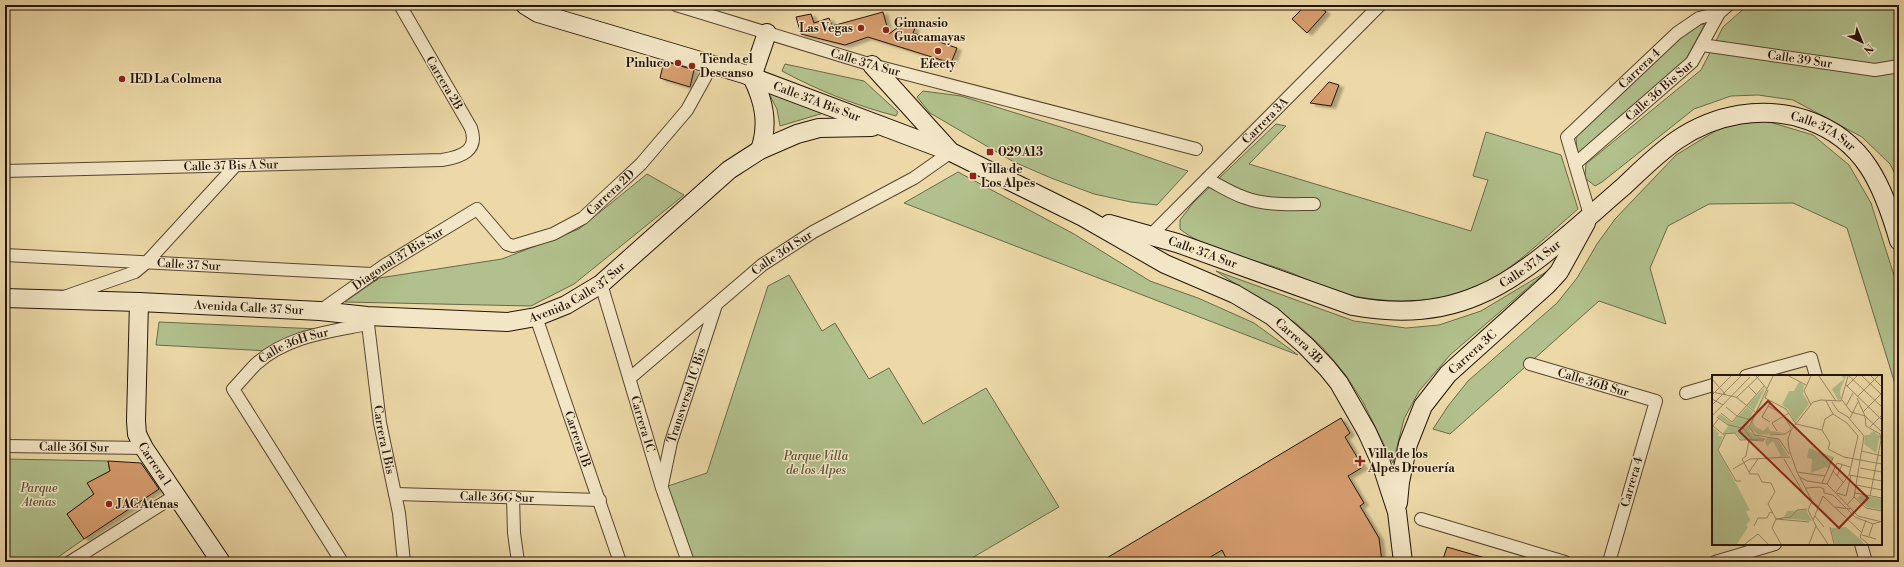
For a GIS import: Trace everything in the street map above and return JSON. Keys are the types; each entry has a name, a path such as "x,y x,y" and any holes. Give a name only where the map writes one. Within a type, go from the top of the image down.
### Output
{"main road":[{"path":"525,5 538,12 713,63 752,77"},
{"path":"760,150 766,122 762,100 752,77 767,33"},
{"path":"872,65 951,152"},
{"name":"Calle 37A Bis Sur","path":"752,77 882,127"},
{"name":"Calle 37A Sur","path":"1083,217 1177,243 1353,306 1381,311 1429,310 1454,305 1481,295 1524,269 1590,215 1666,149 1685,135 1730,116 1754,112 1773,112 1795,116 1818,124 1840,136 1856,150 1869,167 1880,187 1898,231"},
{"name":"Avenida Calle 37 Sur","path":"5,298 139,302 320,311 367,320 508,322 536,317 566,305 601,284 729,170 760,150 797,134 818,128 882,127 951,152 1083,217"},
{"name":"Carrera 3C","path":"1398,512 1400,482 1408,444 1423,406 1448,374 1553,278 1568,257 1590,215"},
{"name":"Carrera 3B","path":"1083,217 1165,264 1250,302 1287,327 1327,368 1348,398 1367,432 1381,464 1398,512 1404,562"},
{"name":"Carrera 1","path":"139,302 137,434 144,448 222,562"}],"street":[{"name":"Carrera 2B","path":"400,5 471,128 473,139 471,146 467,152 458,158"},
{"name":"Calle 37A Sur","path":"676,5 872,65 1196,149"},
{"name":"Carrera 3A","path":"1150,236 1380,5"},
{"name":"Calle 36 Bis Sur","path":"1575,164 1692,62 1721,8"},
{"name":"Carrera 4","path":"1575,164 1567,137 1677,33 1699,18 1721,8"},
{"name":"Calle 39 Sur","path":"1702,45 1875,70 1899,66"},
{"name":"Carrera 2D","path":"477,209 507,244 513,246 552,234 583,218 641,164 687,110 713,63"},
{"name":"Calle 36I Sur","path":"630,378 762,265 794,244 914,178 951,152"},
{"name":"Calle 37 Bis A Sur","path":"5,171 236,166 442,160 458,158"},
{"path":"1575,164 1590,215"},
{"path":"55,300 135,272 147,262 236,166"},
{"path":"1207,179 1243,197 1257,201 1272,204 1314,204"},
{"name":"Diagonal 37 Bis Sur","path":"320,311 372,274 477,209"},
{"name":"Calle 37 Sur","path":"5,255 372,274"},
{"name":"Carrera 1C","path":"601,284 662,488 688,562"},
{"name":"Transversal 1C Bis","path":"662,488 671,442 716,304"},
{"name":"Carrera 1B","path":"536,317 620,562"},
{"name":"Calle 36H Sur","path":"342,562 233,390 256,364 285,344 299,338 367,320"},
{"name":"Carrera 1 Bis","path":"367,320 380,423 399,513 404,562"},
{"path":"1750,375 1811,358 1816,375"},
{"name":"Calle 36B Sur","path":"1530,364 1656,401"},
{"path":"1686,393 1712,385"},
{"name":"Carrera 4","path":"1609,562 1656,401"},
{"name":"Calle 36I Sur","path":"5,446 144,448"},
{"name":"Calle 36G Sur","path":"395,494 600,500"},
{"path":"70,562 176,495"},
{"path":"513,497 514,533 518,562"},
{"path":"1421,519 1565,562"},
{"path":"1715,562 1772,545"},
{"path":"1861,545 1866,562"}],"green space":[{"path":"1748,5 1899,5 1899,182 1890,164 1862,137 1793,100 1758,95 1731,96 1694,109 1602,182 1595,186 1585,178 1586,164 1701,70 1723,27"},
{"path":"1705,24 1686,59 1577,154 1576,136 1693,26"},
{"path":"785,64 864,81 898,112 896,116 881,112 823,91 782,71"},
{"path":"766,88 827,112 780,126 777,109"},
{"path":"923,91 961,96 1067,129 1188,171 1157,205 1131,202 1094,194 1014,162 930,113 917,97"},
{"path":"1763,120 1813,135 1849,165 1871,203 1899,291 1899,397 1847,228 1793,203 1709,204 1668,226 1650,268 1666,324 1599,301 1450,434 1433,429 1448,406 1468,381 1557,303 1577,278 1597,244 1615,219 1676,155 1722,127"},
{"path":"1276,124 1286,126 1249,164 1471,231 1488,180 1473,176 1486,132 1561,155 1578,209 1509,268 1485,283 1468,291 1431,299 1391,301 1352,296 1334,291 1288,271 1201,242 1189,236 1180,229 1180,220 1193,203"},
{"path":"958,172 1074,234 1150,281 1198,298 1254,323 1298,355 904,203"},
{"path":"647,174 684,195 574,284 531,306 345,302 379,278 502,259 579,229"},
{"path":"1216,271 1354,321 1406,328 1439,325 1481,311 1546,272 1450,355 1419,391 1404,419 1393,463 1363,402 1345,374 1323,348 1297,324"},
{"name":"Parque Villa de los Alpes","path":"789,275 822,331 835,323 869,379 889,368 923,424 986,388 1059,507 965,562 688,562 662,488 707,473 768,286"},
{"path":"159,322 319,329 269,351 156,345"},
{"name":"Parque Atenas","path":"5,459 108,461 110,471 88,483 94,494 67,514 84,539 51,562 5,562"}],"building":[{"path":"1306,5 1318,5 1326,12 1307,33 1292,19"},
{"path":"883,12 889,34 902,24 915,28 913,33 957,48 951,63 868,37 845,45 801,34 796,17 811,14 814,23 829,18 832,26"},
{"path":"664,61 694,70 690,87 660,78"},
{"path":"1329,82 1339,85 1331,106 1310,103"},
{"path":"1341,418 1350,433 1345,437 1363,467 1348,476 1364,503 1360,506 1379,538 1382,562 1228,562 1222,550 1202,562 1100,562"},
{"name":"JAC Atenas","path":"108,461 141,463 159,489 84,539 67,514 94,494 87,483 110,471"},
{"path":"1447,547 1485,558 1485,562 1442,562"}],"place":[{"name":"Las Vegas","path":"861,28"},
{"name":"Gimnasio Guacamayas","path":"886,30"},
{"name":"Efecty","path":"938,51"},
{"name":"Pinluco","path":"678,63"},
{"name":"Tienda el Descanso","path":"692,66"},
{"name":"IED La Colmena","path":"122,79"},
{"name":"029A13","path":"990,152"},
{"name":"Villa de Los Alpes","path":"973,176"},
{"name":"Villa de los Alpes Drouería","path":"1360,461"},
{"name":"JAC Atenas","path":"109,504"}]}
